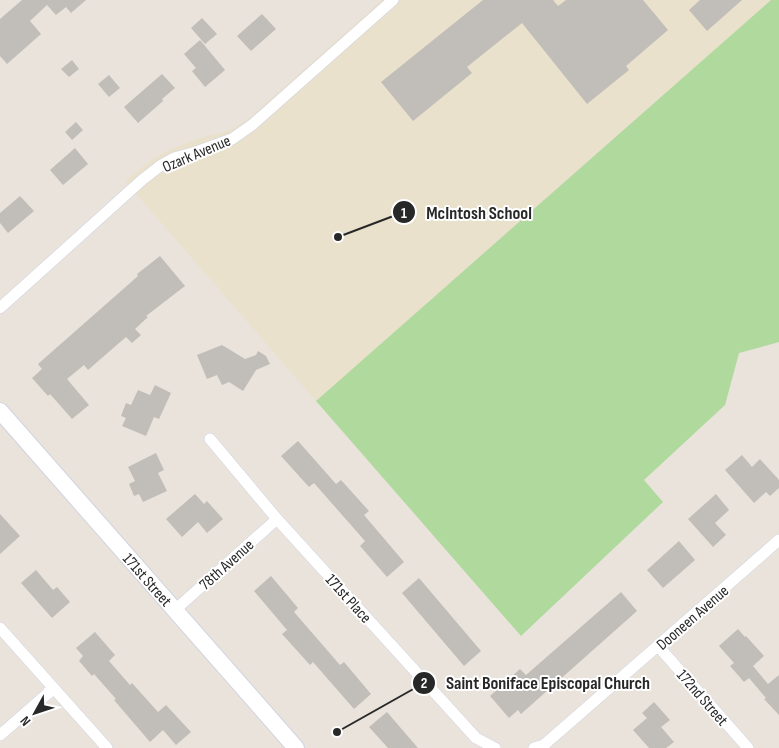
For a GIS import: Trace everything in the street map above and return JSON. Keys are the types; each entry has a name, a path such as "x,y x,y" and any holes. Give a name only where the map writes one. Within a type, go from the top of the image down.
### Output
{"street":[{"name":"Ozark Avenue","path":"0,308 142,180 174,158 216,145 232,138 252,125 393,0"},
{"name":"171st Street","path":"0,411 296,748"},
{"name":"171st Place","path":"210,439 277,519 476,738 495,748"},
{"name":"78th Avenue","path":"175,610 277,519"},
{"name":"Dooneen Avenue","path":"534,748 544,745 779,540"},
{"path":"0,628 107,748"},
{"name":"172nd Street","path":"658,646 748,748"},
{"path":"0,735 53,689"}],"shaded area":[{"path":"382,0 771,0 316,401 125,181 151,160 171,149 194,140 230,130 250,117"}],"green space":[{"path":"771,0 779,0 779,342 739,353 725,405 644,480 663,502 521,636 316,401"}],"building":[{"path":"22,0 86,0 71,13 66,7 56,15 47,5 30,21 41,34 7,64 0,56 0,19"},
{"path":"483,0 553,0 558,6 566,0 643,0 668,30 626,66 629,70 587,104 522,23 467,67 472,73 413,121 381,82"},
{"path":"700,0 742,0 707,31 689,10"},
{"path":"262,14 276,29 251,51 237,36"},
{"path":"202,18 217,34 205,44 191,28"},
{"path":"200,40 225,70 205,87 192,71 196,68 184,54"},
{"path":"72,60 79,69 69,77 61,69"},
{"path":"162,74 175,88 138,123 124,107"},
{"path":"109,75 120,88 109,97 98,84"},
{"path":"76,122 83,130 72,140 65,132"},
{"path":"75,148 88,164 63,185 50,170"},
{"path":"20,196 34,211 8,233 0,223 0,213"},
{"path":"160,256 185,286 146,316 148,317 135,329 141,335 132,343 126,337 88,370 84,365 67,379 89,405 72,419 50,394 48,396 32,378 42,369 38,364 138,276 137,274"},
{"path":"222,345 245,359 256,355 258,351 266,356 270,364 256,370 243,391 229,382 222,385 217,375 207,379 197,355"},
{"path":"155,385 171,393 159,419 154,417 146,436 122,426 126,418 121,416 126,403 131,405 138,390 150,395"},
{"path":"298,441 336,484 341,480 369,511 364,515 404,562 387,577 360,546 365,541 314,483 309,487 281,456"},
{"path":"156,453 164,470 158,473 167,491 143,502 139,494 134,496 129,484 135,481 128,467"},
{"path":"742,455 752,467 760,459 779,480 779,488 770,496 766,492 754,503 725,470"},
{"path":"195,494 204,504 207,501 223,519 207,533 198,522 182,537 166,519"},
{"path":"716,494 729,510 715,523 726,535 713,547 688,519"},
{"path":"0,514 20,536 0,554"},
{"path":"679,541 695,560 663,588 647,570"},
{"path":"36,570 53,590 57,587 70,602 52,618 21,583"},
{"path":"271,576 298,608 294,612 340,665 344,662 371,694 354,709 313,662 310,665 282,634 287,630 254,591"},
{"path":"419,578 481,651 464,666 402,593"},
{"path":"621,592 637,611 521,714 518,710 509,718 490,696 520,669 526,675"},
{"path":"738,629 764,656 753,666 768,684 779,675 779,715 764,699 766,698 749,678 744,682 730,666 734,663 719,646"},
{"path":"95,632 115,655 109,661 130,685 132,683 158,712 166,705 191,732 176,745 163,730 150,742 114,700 116,699 94,674 92,676 79,661 83,656 76,648"},
{"path":"654,702 670,720 661,727 674,742 666,748 649,748 633,730 647,718 642,713"},
{"path":"387,712 418,748 388,748 369,727"}],"place":[{"name":"McIntosh School","path":"338,237"},
{"name":"Saint Boniface Episcopal Church","path":"337,732"}]}
